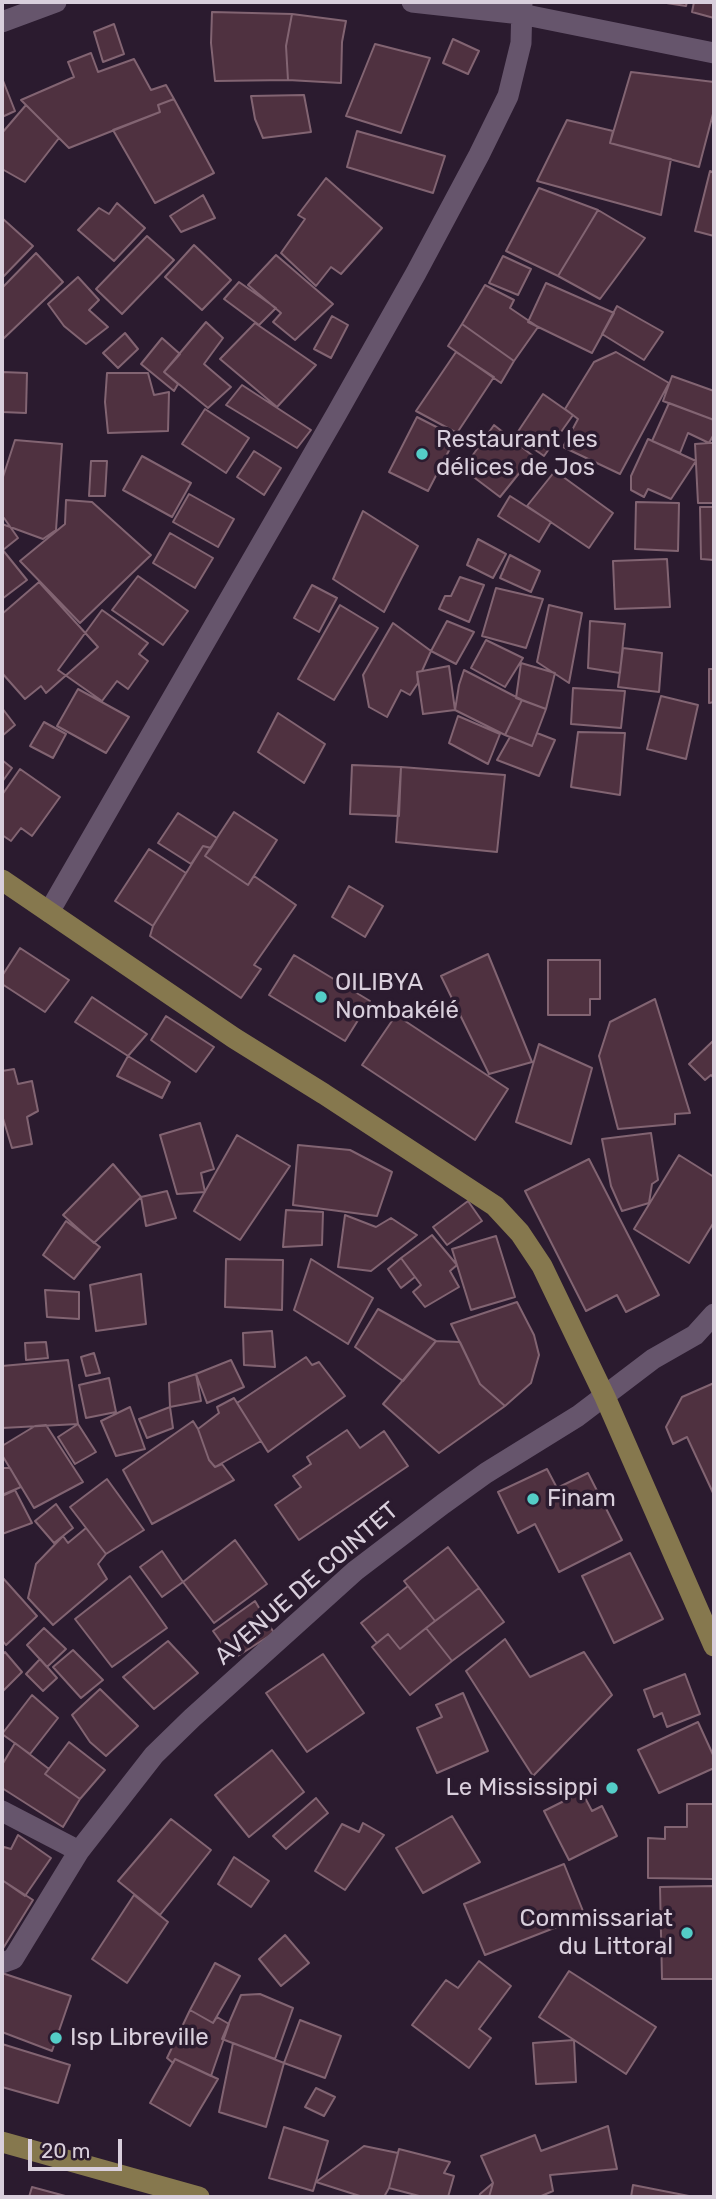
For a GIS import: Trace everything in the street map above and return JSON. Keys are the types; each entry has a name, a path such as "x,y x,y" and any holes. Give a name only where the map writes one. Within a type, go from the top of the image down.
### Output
{"main road":[{"path":"2,880 233,1038 495,1206 520,1233 542,1266 605,1396 714,1646"},
{"path":"2,2142 199,2197"}],"street":[{"path":"2,22 56,2"},
{"path":"412,2 522,8 714,53"},
{"path":"49,912 357,378 479,155 508,96 521,43 522,8"},
{"name":"AVENUE DE COINTET","path":"2,1963 13,1959 79,1850 154,1755 355,1571 475,1481 551,1434 653,1359 695,1335 714,1314"},
{"path":"2,1811 79,1850"}],"building":[{"path":"660,2 687,2 686,6"},
{"path":"694,2 714,2 714,18 692,12"},
{"path":"212,12 292,14 286,46 288,80 215,81 211,43"},
{"path":"292,14 346,21 342,42 341,83 288,80 286,46"},
{"path":"114,24 124,54 103,62 94,32"},
{"path":"453,39 479,51 468,74 443,63"},
{"path":"375,44 430,58 401,133 346,116"},
{"path":"91,53 98,72 134,59 151,90 166,85 174,99 158,105 160,112 69,148 21,100 74,77 68,62"},
{"path":"631,72 714,82 714,110 699,167 610,143"},
{"path":"2,78 15,111 2,117"},
{"path":"304,95 311,132 263,138 255,119 251,96"},
{"path":"174,99 214,173 155,203 113,130 160,112 158,105"},
{"path":"26,105 59,138 25,182 2,169 2,133"},
{"path":"567,120 613,131 610,143 671,159 661,215 537,181"},
{"path":"357,131 445,156 433,193 347,167"},
{"path":"710,171 714,173 714,236 695,231"},
{"path":"326,178 382,228 341,274 331,267 316,286 281,253 305,219 298,215"},
{"path":"539,188 598,210 558,276 506,251"},
{"path":"203,195 215,218 181,232 170,216"},
{"path":"117,203 145,228 114,261 78,230 99,208 109,214"},
{"path":"598,210 645,238 600,299 558,276"},
{"path":"2,218 33,246 2,278"},
{"path":"147,236 174,260 122,314 96,289"},
{"path":"194,245 231,280 202,310 165,277"},
{"path":"36,253 63,282 3,339 2,288"},
{"path":"276,255 333,304 295,340 273,322 281,313 248,285"},
{"path":"503,256 531,269 518,295 489,283"},
{"path":"78,277 99,300 89,310 108,327 86,344 64,326 48,304"},
{"path":"239,282 276,308 259,325 224,299"},
{"path":"546,283 614,313 592,353 528,322"},
{"path":"485,285 514,300 510,308 538,327 514,361 462,324"},
{"path":"617,306 663,332 644,360 602,334"},
{"path":"332,316 348,325 331,358 314,349"},
{"path":"206,322 223,338 204,364 231,387 208,408 164,372"},
{"path":"255,323 316,365 277,407 220,359"},
{"path":"462,324 514,361 501,383 448,346"},
{"path":"125,333 138,349 118,368 103,353"},
{"path":"162,338 180,354 164,372 178,384 174,391 141,364"},
{"path":"456,352 494,377 457,433 416,411"},
{"path":"616,352 669,383 620,474 563,447 578,419 565,409 594,362"},
{"path":"2,372 27,373 26,413 2,412"},
{"path":"107,373 148,373 154,395 169,392 168,431 108,433 105,402"},
{"path":"672,376 714,391 714,420 663,401"},
{"path":"242,385 311,430 297,448 226,405"},
{"path":"543,394 573,415 544,456 515,436"},
{"path":"669,403 714,420 714,434 709,443 688,433 680,453 652,441"},
{"path":"205,409 249,438 226,473 182,444"},
{"name":"Restaurant les délices de Jos","path":"417,417 456,437 428,491 389,472"},
{"path":"494,425 533,456 500,497 463,469"},
{"path":"648,439 696,461 671,499 648,489 644,497 631,490 631,476"},
{"path":"15,440 62,444 56,530 43,539 2,524 2,480"},
{"path":"714,443 714,503 698,503 695,444"},
{"path":"254,451 281,468 264,495 237,477"},
{"path":"142,456 191,483 172,517 123,490"},
{"path":"91,461 107,461 105,496 89,496"},
{"path":"555,471 613,513 589,548 527,506"},
{"path":"189,494 234,519 218,547 173,522"},
{"path":"510,496 551,522 539,542 498,516"},
{"path":"66,500 92,502 151,555 80,623 20,561 65,524"},
{"path":"636,502 679,503 678,551 635,549"},
{"path":"700,507 714,507 714,560 701,559"},
{"path":"363,511 418,546 384,612 333,579"},
{"path":"4,518 18,538 3,550 2,520"},
{"path":"170,533 213,558 195,588 153,563"},
{"path":"478,539 506,554 493,578 467,565"},
{"path":"2,549 27,580 2,599"},
{"path":"510,555 540,571 531,592 500,578"},
{"path":"667,559 670,607 615,609 613,561"},
{"path":"138,576 188,611 163,645 112,610"},
{"path":"460,577 484,585 469,622 439,609 445,596 451,596"},
{"path":"39,582 98,647 46,693 41,686 25,699 2,673 2,614"},
{"path":"312,585 337,598 319,632 294,618"},
{"path":"496,588 543,599 526,648 482,636"},
{"path":"340,605 378,628 334,700 298,679"},
{"path":"549,605 582,613 569,683 537,662"},
{"path":"102,610 148,643 139,654 148,661 128,689 117,681 102,701 58,670"},
{"path":"447,621 474,632 456,664 431,651"},
{"path":"590,621 625,624 620,673 588,668"},
{"path":"393,623 431,651 422,671 417,672 418,683 410,695 401,690 387,717 369,707 363,675"},
{"path":"486,640 523,658 505,687 471,668"},
{"path":"623,648 662,653 659,692 618,687"},
{"path":"521,663 555,673 546,709 516,698"},
{"path":"449,666 455,710 423,714 417,672"},
{"path":"709,669 714,669 714,702 709,703"},
{"path":"464,670 522,700 505,735 455,710"},
{"path":"573,688 625,691 621,728 571,724"},
{"path":"78,689 129,717 106,753 57,726"},
{"path":"661,696 698,705 686,759 647,749"},
{"path":"522,700 546,709 532,746 505,735"},
{"path":"2,708 15,725 2,736"},
{"path":"278,713 325,744 304,783 258,752"},
{"path":"458,716 500,734 488,764 449,743"},
{"path":"44,722 66,734 53,758 30,746"},
{"path":"578,732 625,733 620,795 571,787"},
{"path":"537,733 555,740 539,776 497,760 510,737 532,746"},
{"path":"2,760 12,768 2,782"},
{"path":"352,765 401,767 399,816 350,814"},
{"path":"401,767 505,775 497,852 396,842"},
{"path":"20,769 60,797 32,836 21,828 11,841 2,835 2,795"},
{"path":"234,812 277,840 248,885 205,856"},
{"path":"178,813 217,838 211,848 203,846 191,864 158,843"},
{"path":"203,846 211,848 205,856 248,885 254,876 296,905 254,965 261,969 241,998 150,936 153,926"},
{"path":"149,849 186,873 153,926 115,901"},
{"path":"349,886 383,906 365,937 332,917"},
{"path":"20,948 69,980 45,1012 2,984 2,976"},
{"path":"488,954 532,1062 489,1074 441,976"},
{"path":"294,955 370,1001 345,1041 269,995"},
{"path":"548,960 600,960 600,999 590,999 590,1015 548,1015"},
{"path":"92,997 147,1034 128,1056 75,1022"},
{"path":"655,999 690,1113 675,1114 675,1124 618,1129 599,1056 610,1022"},
{"path":"396,1015 508,1089 475,1140 362,1065"},
{"path":"166,1016 214,1047 196,1072 151,1040"},
{"path":"714,1040 714,1078 711,1075 705,1080 689,1064"},
{"path":"539,1044 592,1068 571,1144 516,1122"},
{"path":"128,1056 170,1082 162,1098 117,1076"},
{"path":"14,1069 18,1084 32,1081 38,1111 27,1117 32,1144 12,1148 2,1115 2,1071"},
{"path":"200,1123 214,1169 201,1173 205,1192 177,1194 160,1135"},
{"path":"651,1133 658,1180 652,1184 649,1203 622,1211 611,1186 602,1139"},
{"path":"237,1135 290,1166 240,1240 194,1211"},
{"path":"298,1145 350,1150 392,1172 377,1216 293,1205"},
{"path":"679,1155 714,1177 714,1222 689,1263 634,1229"},
{"path":"589,1159 659,1295 626,1312 617,1295 586,1311 525,1191"},
{"path":"113,1164 141,1197 94,1243 63,1215"},
{"path":"167,1191 176,1218 146,1226 141,1197"},
{"path":"468,1201 482,1221 447,1245 433,1227"},
{"path":"286,1210 323,1212 322,1245 283,1247"},
{"path":"345,1215 376,1227 391,1218 417,1235 371,1271 338,1267"},
{"path":"66,1221 100,1247 74,1279 43,1255"},
{"path":"432,1235 457,1265 450,1271 459,1287 425,1307 413,1292 421,1285 401,1258"},
{"path":"496,1236 515,1297 471,1310 452,1249"},
{"path":"401,1258 415,1277 401,1288 388,1269"},
{"path":"226,1259 283,1260 282,1310 225,1307"},
{"path":"311,1259 373,1298 348,1344 294,1310"},
{"path":"141,1274 146,1324 96,1331 90,1285"},
{"path":"45,1290 79,1292 79,1319 47,1317"},
{"path":"517,1302 534,1335 539,1355 531,1383 505,1406 480,1384 451,1324"},
{"path":"378,1309 436,1341 403,1381 355,1347"},
{"path":"272,1331 275,1367 244,1365 243,1333"},
{"path":"436,1341 460,1342 480,1384 505,1406 439,1453 383,1404"},
{"path":"46,1342 48,1358 26,1360 25,1343"},
{"path":"94,1353 100,1373 86,1376 81,1357"},
{"path":"306,1357 312,1365 319,1362 345,1396 268,1452 237,1403"},
{"path":"68,1360 78,1424 2,1428 2,1366"},
{"path":"231,1360 244,1387 207,1403 196,1374"},
{"path":"196,1374 201,1401 170,1407 169,1383"},
{"path":"109,1378 116,1412 86,1418 79,1385"},
{"path":"714,1383 714,1495 687,1437 673,1444 666,1427 682,1397"},
{"path":"234,1398 261,1441 215,1467 209,1460 198,1429 219,1413 217,1407"},
{"path":"130,1407 145,1449 116,1456 101,1421"},
{"path":"170,1407 173,1428 147,1438 139,1419"},
{"path":"193,1421 209,1460 215,1467 222,1464 234,1480 152,1524 123,1470"},
{"path":"78,1424 96,1452 75,1464 58,1437"},
{"path":"46,1425 83,1482 34,1508 2,1455 2,1446 35,1426"},
{"path":"347,1430 360,1448 384,1431 408,1466 299,1540 275,1505 301,1487 293,1476 311,1464 307,1457"},
{"path":"2,1468 10,1468 21,1487 2,1495"},
{"path":"547,1469 557,1488 588,1473 622,1540 559,1572 535,1524 518,1533 498,1492"},
{"path":"107,1479 144,1530 106,1554 70,1507"},
{"path":"15,1490 32,1523 2,1534 2,1496"},
{"path":"56,1504 73,1528 54,1543 35,1521"},
{"path":"86,1528 106,1554 98,1564 107,1579 53,1625 28,1598 36,1564 63,1536 68,1543"},
{"path":"235,1540 267,1584 214,1623 183,1582"},
{"path":"448,1547 479,1588 435,1621 404,1581"},
{"path":"162,1551 183,1582 162,1597 140,1567"},
{"path":"630,1553 663,1619 614,1643 582,1576"},
{"path":"130,1576 167,1628 112,1667 75,1619"},
{"path":"2,1577 37,1616 6,1645 2,1640"},
{"path":"408,1586 435,1621 400,1649 388,1634 377,1643 361,1623"},
{"path":"479,1588 504,1622 452,1661 426,1628"},
{"path":"255,1601 274,1633 233,1659 213,1631"},
{"path":"44,1628 66,1649 47,1667 27,1645"},
{"path":"426,1628 452,1661 410,1695 372,1647 388,1634 400,1649"},
{"path":"505,1639 530,1677 584,1652 612,1695 533,1776 466,1671"},
{"path":"168,1641 198,1673 154,1709 123,1677"},
{"path":"73,1650 103,1680 81,1698 53,1667"},
{"path":"5,1652 22,1672 2,1692 2,1655"},
{"path":"323,1654 364,1713 307,1752 266,1693"},
{"path":"40,1659 57,1678 43,1691 26,1674"},
{"path":"685,1674 700,1714 667,1727 662,1713 654,1717 644,1690"},
{"path":"100,1689 138,1726 106,1756 90,1742 72,1715"},
{"path":"463,1693 488,1751 437,1773 417,1728 442,1717 436,1705"},
{"path":"32,1695 58,1718 30,1754 2,1734"},
{"path":"698,1722 714,1757 714,1768 659,1793 638,1750"},
{"path":"69,1742 105,1770 80,1799 45,1774"},
{"path":"15,1743 49,1769 45,1774 80,1799 63,1827 2,1788 2,1765"},
{"path":"272,1750 304,1792 249,1837 215,1795"},
{"path":"582,1792 592,1811 602,1806 617,1836 569,1860 544,1811"},
{"path":"316,1798 328,1813 286,1849 273,1836"},
{"path":"687,1804 714,1804 714,1879 648,1878 648,1838 665,1839 665,1827 687,1827"},
{"path":"452,1816 480,1862 423,1893 396,1848"},
{"path":"171,1819 211,1850 160,1915 118,1881"},
{"path":"363,1823 384,1835 345,1890 315,1871 342,1824 359,1832"},
{"path":"18,1835 51,1858 25,1896 2,1880 2,1851 4,1847 11,1849"},
{"path":"234,1857 269,1881 251,1907 218,1884"},
{"path":"564,1864 585,1916 485,1955 464,1904"},
{"path":"2,1880 33,1900 2,1950"},
{"name":"Commissariat du Littoral","path":"714,1886 714,1979 662,1979 660,1887"},
{"path":"134,1895 168,1922 127,1983 92,1959"},
{"path":"285,1935 309,1963 281,1986 259,1959"},
{"path":"479,1961 511,1986 479,2029 491,2038 469,2068 412,2025 446,1980 458,1988"},
{"path":"215,1963 240,1976 213,2023 190,2010"},
{"path":"569,1971 656,2027 626,2074 539,2017"},
{"path":"2,1973 71,1996 52,2051 2,2032"},
{"path":"260,1994 293,2008 275,2059 222,2039 241,1995"},
{"path":"190,2010 213,2023 217,2017 229,2024 211,2076 175,2059 173,2063 167,2058"},
{"path":"300,2020 341,2036 325,2078 284,2063"},
{"path":"574,2040 576,2082 536,2084 533,2043"},
{"path":"233,2043 284,2063 266,2127 219,2112"},
{"path":"2,2044 70,2065 58,2103 2,2087"},
{"path":"175,2059 218,2079 190,2126 150,2103"},
{"path":"316,2088 335,2097 324,2116 305,2107"},
{"path":"608,2126 617,2169 550,2175 553,2191 539,2197 489,2197 493,2183 481,2156 535,2135 541,2151"},
{"path":"284,2127 328,2141 313,2191 269,2178"},
{"path":"364,2146 398,2153 384,2197 363,2197 316,2182"},
{"path":"399,2149 450,2162 444,2173 454,2176 448,2197 423,2197 389,2188"},
{"path":"493,2183 489,2197 479,2197 480,2194"},
{"path":"633,2185 694,2197 631,2197"},
{"path":"32,2187 69,2197 29,2197"}],"place":[{"name":"Restaurant les délices de Jos","path":"422,454"},
{"name":"OILIBYA Nombakélé","path":"321,997"},
{"name":"Finam","path":"533,1499"},
{"name":"Le Mississippi","path":"612,1788"},
{"name":"Commissariat du Littoral","path":"687,1933"},
{"name":"Isp Libreville","path":"56,2038"}]}
